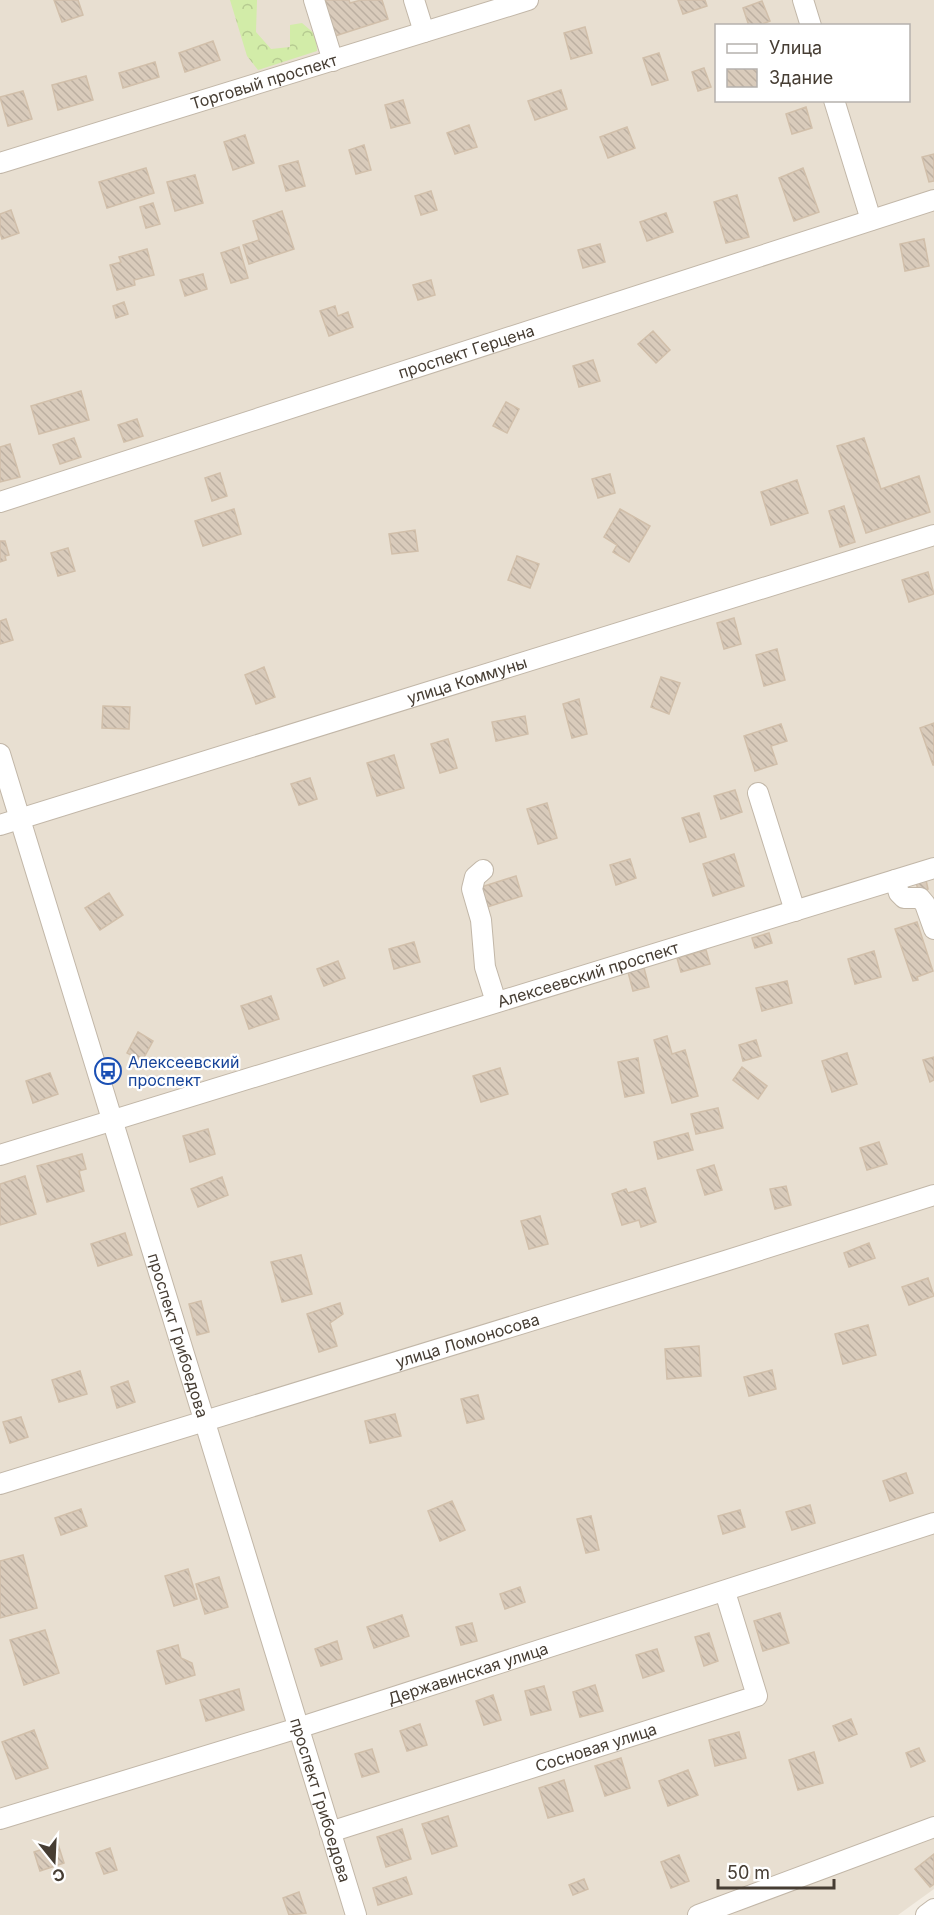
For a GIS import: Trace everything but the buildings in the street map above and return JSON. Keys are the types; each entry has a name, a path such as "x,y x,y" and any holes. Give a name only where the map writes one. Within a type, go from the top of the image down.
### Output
{"street":[{"path":"314,0 333,61"},
{"name":"Торговый проспект","path":"0,164 528,0"},
{"path":"803,0 810,24"},
{"path":"420,2 424,32"},
{"path":"835,102 871,220"},
{"name":"проспект Герцена","path":"0,502 934,200"},
{"name":"улица Коммуны","path":"0,825 934,536"},
{"name":"проспект Грибоедова","path":"0,754 356,1915"},
{"path":"758,793 795,911"},
{"name":"Алексеевский проспект","path":"0,1155 934,868"},
{"path":"483,870 474,878 472,889 482,920 486,967 496,1002"},
{"path":"895,880 898,893 904,898 920,898 926,904 934,930"},
{"name":"улица Ломоносова","path":"0,1484 934,1195"},
{"name":"Державинская улица","path":"0,1819 298,1728 934,1523"},
{"name":"Сосновая улица","path":"330,1832 757,1696 725,1592"},
{"path":"698,1915 934,1827"},
{"path":"926,1915 934,1909"}],"shaded area":[{"path":"0,0 934,0 934,1889 898,1915 0,1915"}],"green space":[{"path":"230,0 257,0 256,32 271,49 290,47 290,25 302,23 316,35 317,51 258,70 247,56"}],"place":[{"name":"Алексеевский проспект","path":"108,1071"}]}
